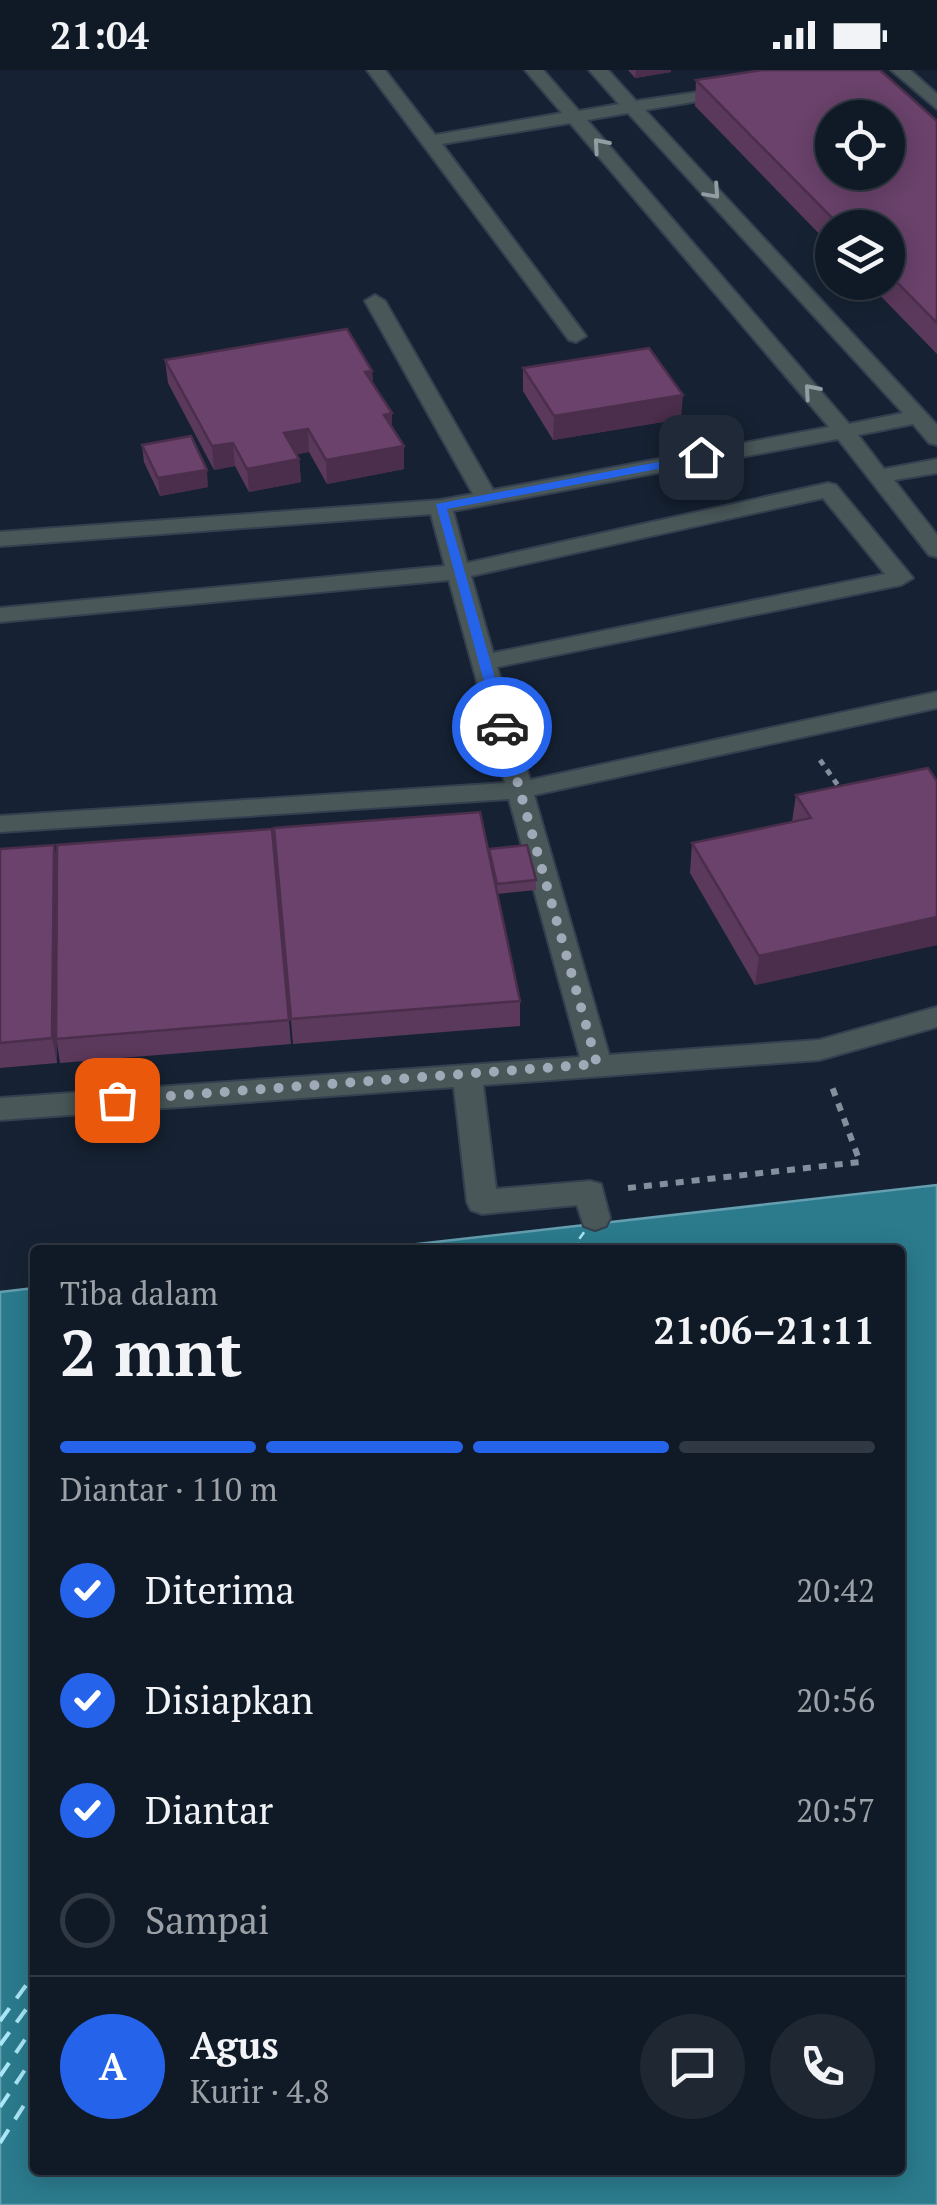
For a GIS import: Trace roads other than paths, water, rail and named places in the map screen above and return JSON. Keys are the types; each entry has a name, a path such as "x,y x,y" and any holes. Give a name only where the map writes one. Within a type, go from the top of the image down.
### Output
{"lane":[{"path":"376,70 576,336"},
{"path":"534,70 844,430 937,550"},
{"path":"598,70 937,438"},
{"path":"900,70 937,104"},
{"path":"430,141 749,88"},
{"path":"375,301 486,498"},
{"path":"0,539 440,507 918,417"},
{"path":"880,476 937,466"},
{"path":"0,615 458,572 828,490 901,578 484,662"},
{"path":"440,507 597,1064"},
{"path":"867,538 919,527"},
{"path":"0,824 520,790 937,700"},
{"path":"0,1110 818,1050 937,1017"},
{"path":"467,1074 482,1202 593,1205"}],"water":[{"path":"937,1185 937,2205 0,2205 0,1292 30,1289 30,2175 905,2175 905,1245 408,1245"}]}
